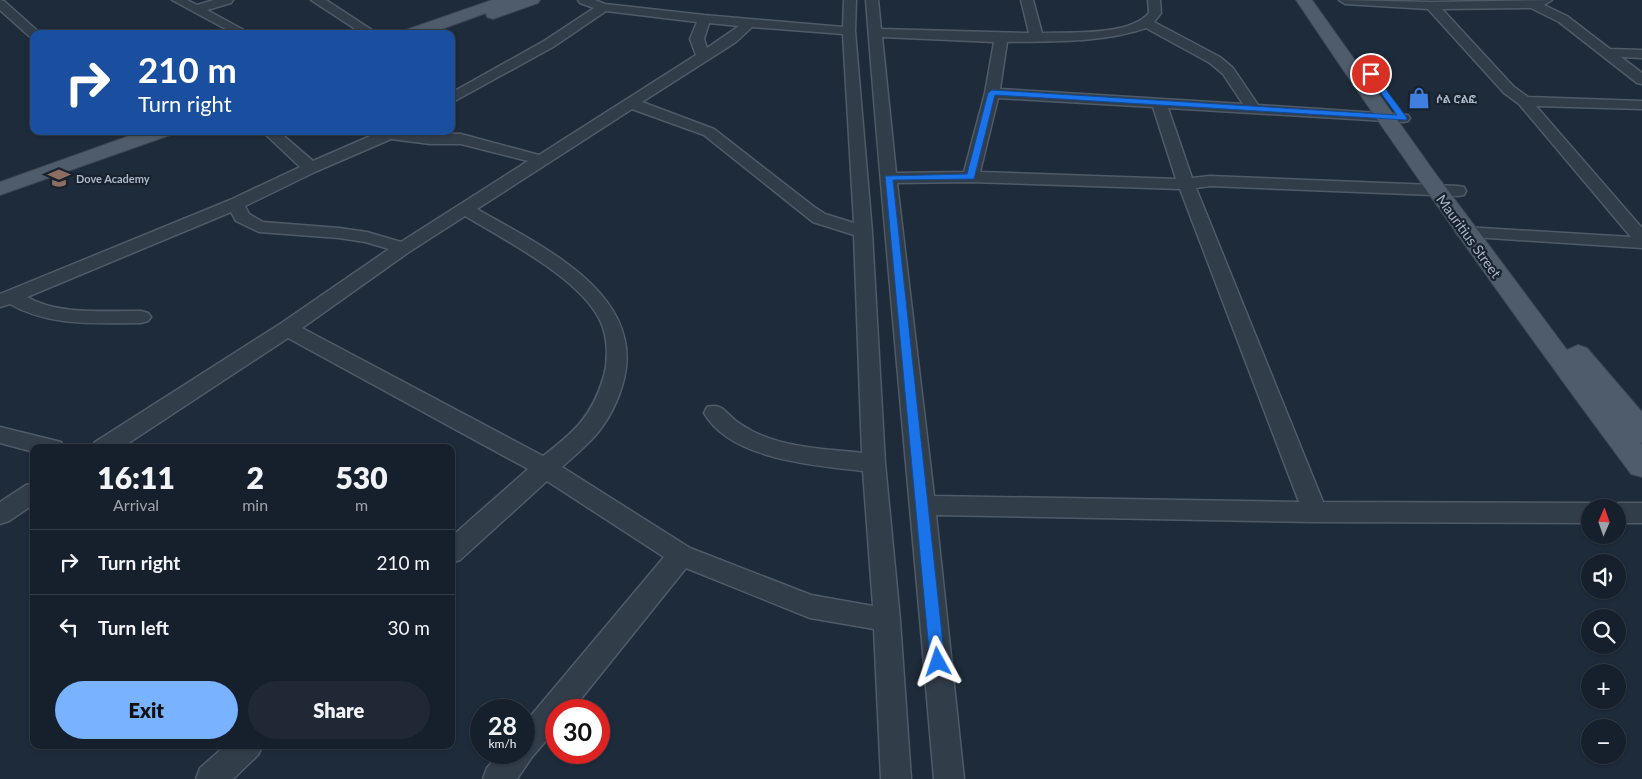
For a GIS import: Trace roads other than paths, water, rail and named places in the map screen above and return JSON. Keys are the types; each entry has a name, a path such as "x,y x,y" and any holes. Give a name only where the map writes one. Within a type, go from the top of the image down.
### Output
{"main road":[{"path":"423,30 507,0"},
{"path":"448,30 532,0"},
{"name":"Mauritius Street","path":"1304,0 1393,117 1458,191 1572,346 1642,432"},
{"name":"Mauritius Street","path":"1318,0 1393,117 1435,189 1549,346 1642,466"},
{"path":"0,176 118,135"},
{"path":"0,189 152,135"}],"street":[{"path":"178,0 237,30"},
{"path":"196,9 227,0"},
{"path":"317,0 366,30"},
{"path":"584,0 603,6 704,19 849,32"},
{"path":"850,0 849,32 864,232 874,463 887,620 896,779"},
{"path":"872,0 888,178 923,505 949,779"},
{"path":"1027,0 1036,37"},
{"path":"876,33 1001,38 1082,36 1124,31 1147,22 1154,13 1154,0"},
{"path":"1345,0 1432,6 1539,2 1609,53 1642,80"},
{"path":"0,4 30,30"},
{"path":"455,98 532,54 589,18 603,6"},
{"path":"1432,6 1510,90 1524,102 1642,239"},
{"path":"703,56 698,39 704,19"},
{"path":"1147,22 1215,60 1228,71 1254,109"},
{"path":"109,444 287,329 403,248 731,39 748,24"},
{"path":"971,177 992,93 1001,38"},
{"path":"1609,53 1642,54"},
{"path":"992,93 1393,117"},
{"path":"1524,102 1642,104"},
{"path":"630,103 709,132 819,218 864,232"},
{"path":"1159,104 1186,184 1315,512"},
{"path":"274,135 311,168"},
{"path":"6,299 236,204 311,168 388,135"},
{"path":"415,135 460,139 540,160"},
{"path":"888,178 971,177 1186,184 1210,181 1458,191"},
{"path":"236,204 242,216 259,227 367,237 403,248"},
{"path":"455,549 589,428 610,394 616,377 617,355 614,331 606,311 582,285 499,229 465,209"},
{"path":"1465,232 1642,243"},
{"path":"6,299 50,314 141,316"},
{"path":"287,329 545,468 681,556 810,606 887,620"},
{"path":"715,413 730,428 746,438 773,447 820,457 874,463"},
{"path":"0,435 37,444"},
{"path":"0,514 30,495"},
{"path":"923,505 1315,512 1581,513"},
{"path":"1626,513 1642,513"},
{"path":"535,733 681,556"},
{"path":"211,779 244,749"},
{"path":"498,779 510,764"}],"place":[{"name":"ሶል ሮልፎ","path":"1419,98"},
{"name":"Dove Academy","path":"59,178"}]}
